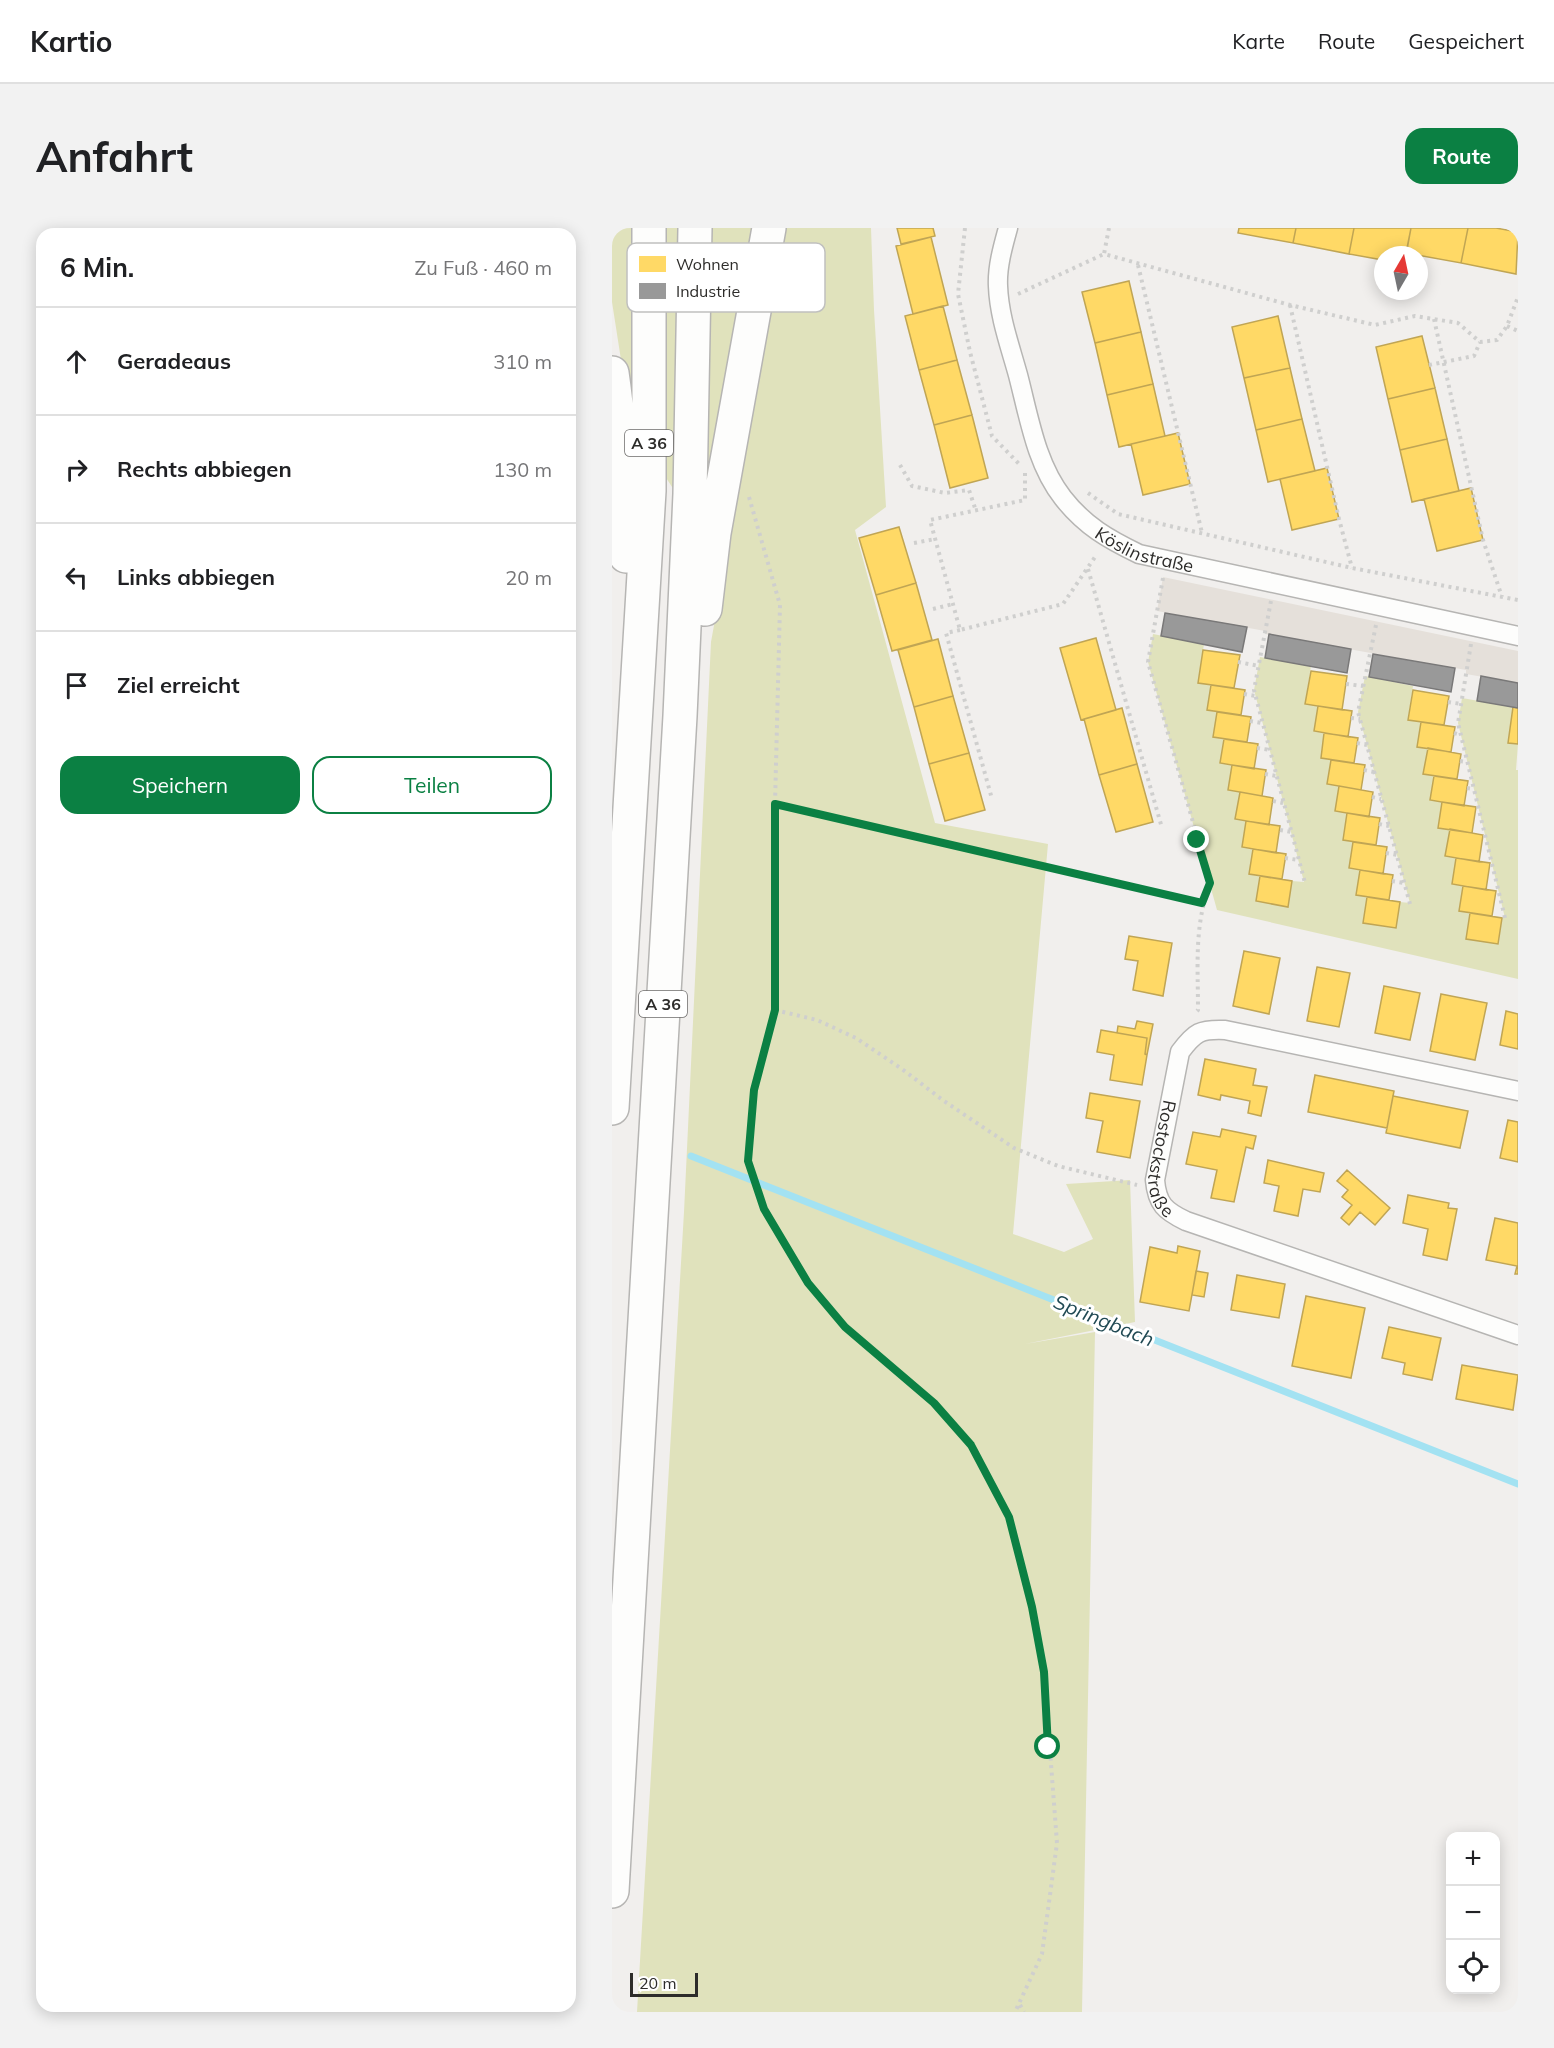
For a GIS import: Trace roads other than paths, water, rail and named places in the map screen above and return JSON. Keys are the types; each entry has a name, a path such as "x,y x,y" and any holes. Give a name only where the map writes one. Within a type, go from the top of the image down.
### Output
{"highway":[{"name":"A 36","path":"695,228 695,243"},
{"path":"766,243 769,228"},
{"name":"A 36","path":"612,1108 649,491 649,312"},
{"name":"A 36","path":"612,1891 680,716 691,482 694,312"},
{"path":"680,716 704,620 714,533 754,312"},
{"path":"612,373 624,491 626,578 638,657"}],"street":[{"name":"Köslinstraße","path":"1008,228 998,285 1004,326 1040,455 1049,477 1080,518 1107,538 1139,554 1518,636"},
{"name":"Rostockstraße","path":"1518,1091 1225,1030 1206,1029 1190,1038 1180,1052 1155,1180 1156,1192 1164,1208 1186,1221 1518,1335"}],"waterway":[{"name":"Springbach","path":"691,1156 1518,1484"}]}
